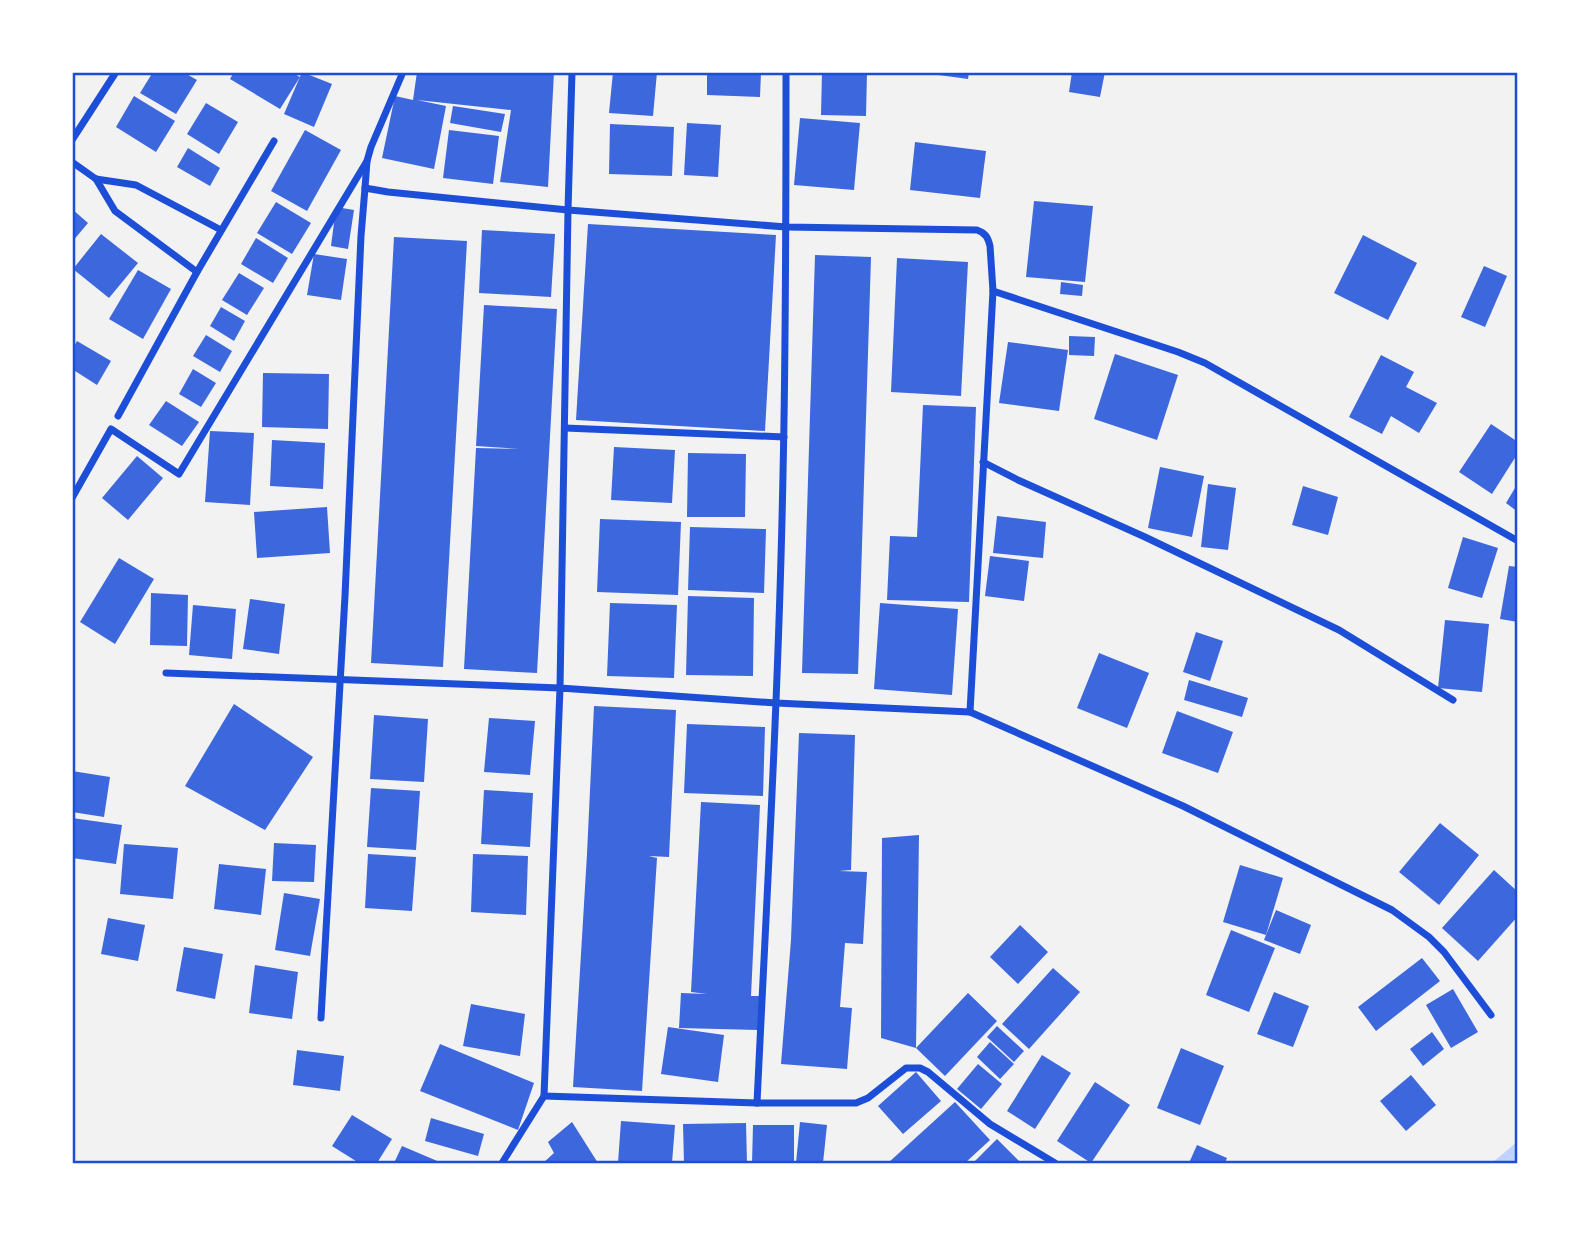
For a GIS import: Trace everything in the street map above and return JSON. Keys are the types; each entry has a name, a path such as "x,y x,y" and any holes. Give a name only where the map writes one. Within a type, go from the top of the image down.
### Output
{"street":[{"path":"72,140 116,72"},
{"path":"321,1018 367,161 403,72"},
{"path":"502,1163 544,1096 560,688 572,72"},
{"path":"757,1103 776,704 784,437 786,72"},
{"path":"118,416 197,271 274,141"},
{"path":"72,498 111,429 179,474 367,161"},
{"path":"72,163 96,179 136,185 221,230"},
{"path":"96,179 115,211 197,271"},
{"path":"365,188 568,210 786,227 983,232 989,240 993,291 970,712"},
{"path":"993,291 1205,363 1518,541"},
{"path":"565,428 784,437"},
{"path":"983,462 1339,630 1452,700"},
{"path":"166,673 560,688 776,704 970,712 1183,806 1392,910 1429,937 1444,953 1490,1015"},
{"path":"544,1096 757,1103 856,1103 868,1098 906,1068 920,1068 990,1124 1055,1163"}],"water":[{"path":"1518,1141 1518,1163 1492,1163"}],"building":[{"path":"153,72 183,72 197,80 176,114 140,93"},
{"path":"234,72 291,72 300,77 280,109 230,79"},
{"path":"302,72 332,84 314,127 284,114"},
{"path":"417,72 554,72 548,187 500,182 511,110 417,100 446,106 434,169 382,158 395,96 413,100"},
{"path":"613,72 657,72 653,116 609,113"},
{"path":"707,72 761,72 760,97 707,95"},
{"path":"822,72 867,72 866,116 821,115"},
{"path":"924,72 969,72 968,79"},
{"path":"1072,72 1105,72 1100,97 1069,92"},
{"path":"134,96 175,121 156,152 116,127"},
{"path":"206,103 238,122 219,154 187,134"},
{"path":"453,106 505,114 501,132 450,123"},
{"path":"800,118 860,123 854,190 794,185"},
{"path":"687,123 721,125 718,177 684,175"},
{"path":"610,124 674,127 672,176 609,174"},
{"path":"305,130 341,150 307,211 271,191"},
{"path":"449,130 499,136 493,184 443,178"},
{"path":"915,142 986,151 980,198 910,190"},
{"path":"188,148 220,168 210,186 177,167"},
{"path":"1034,201 1093,206 1085,282 1026,277"},
{"path":"276,202 311,223 292,254 257,233"},
{"path":"336,207 354,210 348,249 331,246"},
{"path":"72,209 88,223 72,242"},
{"path":"588,224 776,235 765,431 576,420"},
{"path":"482,230 555,234 551,297 479,293"},
{"path":"101,234 138,263 109,298 73,269"},
{"path":"1363,235 1417,263 1388,320 1334,293"},
{"path":"394,237 467,241 443,667 371,663"},
{"path":"256,238 288,258 273,283 241,264"},
{"path":"314,254 347,259 341,300 307,295"},
{"path":"815,255 871,257 858,674 802,673"},
{"path":"897,258 968,262 961,396 891,392"},
{"path":"1484,266 1507,276 1485,327 1461,317"},
{"path":"138,270 171,289 143,339 109,319"},
{"path":"239,273 264,288 247,315 222,300"},
{"path":"1061,282 1083,285 1082,296 1060,294"},
{"path":"484,305 557,309 537,673 464,669 476,448 519,449 476,446"},
{"path":"221,307 245,321 234,341 210,326"},
{"path":"206,335 232,351 220,372 193,356"},
{"path":"1069,336 1095,337 1094,356 1069,355"},
{"path":"77,341 111,361 97,385 72,369 72,350"},
{"path":"1008,342 1068,350 1059,411 999,403"},
{"path":"1115,354 1178,375 1157,440 1094,419"},
{"path":"1381,355 1414,372 1406,387 1437,403 1419,433 1391,416 1382,434 1349,417"},
{"path":"193,369 216,383 201,407 179,394"},
{"path":"263,373 329,374 328,429 262,427"},
{"path":"166,401 199,422 182,446 149,425"},
{"path":"923,405 976,407 969,602 887,600 890,536 917,537"},
{"path":"1491,424 1518,442 1518,453 1492,494 1459,472"},
{"path":"210,431 254,433 250,505 205,502"},
{"path":"272,440 325,443 323,489 270,486"},
{"path":"614,447 675,450 672,503 611,500"},
{"path":"688,453 746,454 745,517 687,517"},
{"path":"137,456 163,478 128,520 102,498"},
{"path":"1160,467 1204,476 1192,537 1148,528"},
{"path":"1518,483 1518,512 1506,503"},
{"path":"1208,484 1236,488 1228,550 1201,547"},
{"path":"1303,486 1338,497 1328,535 1292,525"},
{"path":"327,507 330,553 257,558 254,512"},
{"path":"997,516 1046,522 1043,558 993,553"},
{"path":"600,519 681,522 678,595 597,592"},
{"path":"690,527 766,529 764,593 688,590"},
{"path":"1463,537 1498,548 1482,598 1448,588"},
{"path":"990,556 1029,561 1024,601 985,596"},
{"path":"119,558 154,579 115,644 80,622"},
{"path":"1509,566 1518,567 1518,622 1500,619"},
{"path":"151,593 188,595 187,646 150,645"},
{"path":"688,596 754,598 753,676 686,675"},
{"path":"250,599 285,604 279,654 243,649"},
{"path":"610,603 677,605 674,678 607,676"},
{"path":"880,603 958,609 952,695 874,689"},
{"path":"193,605 236,609 232,659 189,655"},
{"path":"1445,620 1489,624 1482,692 1438,688"},
{"path":"1196,632 1223,641 1210,681 1183,672"},
{"path":"1099,653 1149,673 1127,728 1077,708"},
{"path":"1189,680 1248,698 1242,717 1184,700"},
{"path":"234,704 313,757 265,830 185,786"},
{"path":"594,706 676,710 669,857 649,856 657,858 642,1091 573,1087"},
{"path":"1177,711 1233,732 1218,773 1162,753"},
{"path":"374,715 428,719 424,782 370,779"},
{"path":"489,718 535,721 530,775 484,772"},
{"path":"687,724 765,727 763,796 684,793"},
{"path":"799,733 855,735 851,870 839,871 867,872 863,944 845,943 840,1007 852,1008 847,1069 781,1064 791,940"},
{"path":"72,771 110,777 104,817 72,812"},
{"path":"371,788 420,791 416,850 367,847"},
{"path":"484,790 533,793 530,847 481,844"},
{"path":"701,802 760,805 751,996 760,996 758,1030 679,1028 681,993 707,994 691,992"},
{"path":"72,818 122,825 116,864 72,858"},
{"path":"1440,823 1479,855 1439,905 1399,872"},
{"path":"919,835 916,1048 881,1038 882,838"},
{"path":"274,843 316,845 314,882 272,881"},
{"path":"124,844 178,848 173,899 120,894"},
{"path":"368,854 416,857 412,911 365,908"},
{"path":"473,854 528,856 526,915 471,912"},
{"path":"219,864 266,869 261,915 214,909"},
{"path":"1240,865 1283,878 1266,935 1223,922"},
{"path":"1494,870 1518,892 1518,916 1478,961 1442,928"},
{"path":"284,893 320,899 310,956 275,950"},
{"path":"1276,910 1311,925 1300,954 1264,940"},
{"path":"108,918 145,925 138,961 101,954"},
{"path":"1020,925 1048,952 1018,984 990,957"},
{"path":"1231,930 1275,948 1249,1012 1206,995"},
{"path":"184,947 223,954 215,999 176,991"},
{"path":"1422,958 1440,981 1376,1031 1358,1007"},
{"path":"255,965 298,972 292,1019 249,1013"},
{"path":"1053,968 1080,992 1029,1049 1002,1024"},
{"path":"1453,989 1478,1032 1451,1048 1426,1005"},
{"path":"1274,992 1309,1006 1293,1047 1257,1034"},
{"path":"968,993 997,1021 945,1076 916,1048"},
{"path":"471,1004 525,1014 520,1056 463,1046"},
{"path":"997,1026 1024,1051 1014,1062 987,1037"},
{"path":"668,1027 724,1035 718,1082 661,1074"},
{"path":"1432,1032 1444,1049 1423,1066 1410,1049"},
{"path":"990,1042 1014,1064 1000,1079 977,1057"},
{"path":"440,1044 534,1083 518,1130 420,1091"},
{"path":"1181,1048 1224,1066 1200,1125 1157,1108"},
{"path":"297,1050 344,1056 340,1091 293,1085"},
{"path":"1042,1055 1071,1073 1035,1129 1007,1111"},
{"path":"978,1064 1002,1084 981,1109 957,1089"},
{"path":"916,1072 941,1101 903,1134 878,1106"},
{"path":"1411,1075 1436,1105 1406,1131 1380,1101"},
{"path":"1095,1082 1130,1105 1091,1163 1057,1141"},
{"path":"955,1102 990,1140 965,1163 888,1163"},
{"path":"352,1115 392,1139 377,1163 359,1163 332,1146"},
{"path":"431,1118 484,1134 478,1156 425,1141"},
{"path":"621,1121 675,1125 672,1163 618,1163"},
{"path":"572,1122 598,1163 543,1163 554,1153 548,1142"},
{"path":"800,1122 827,1125 823,1163 796,1163"},
{"path":"746,1123 747,1163 684,1163 683,1124"},
{"path":"753,1125 794,1125 794,1163 752,1163"},
{"path":"997,1139 1019,1161 973,1163"},
{"path":"1197,1145 1227,1158 1225,1163 1189,1163"},
{"path":"402,1146 442,1163 394,1163"}]}
